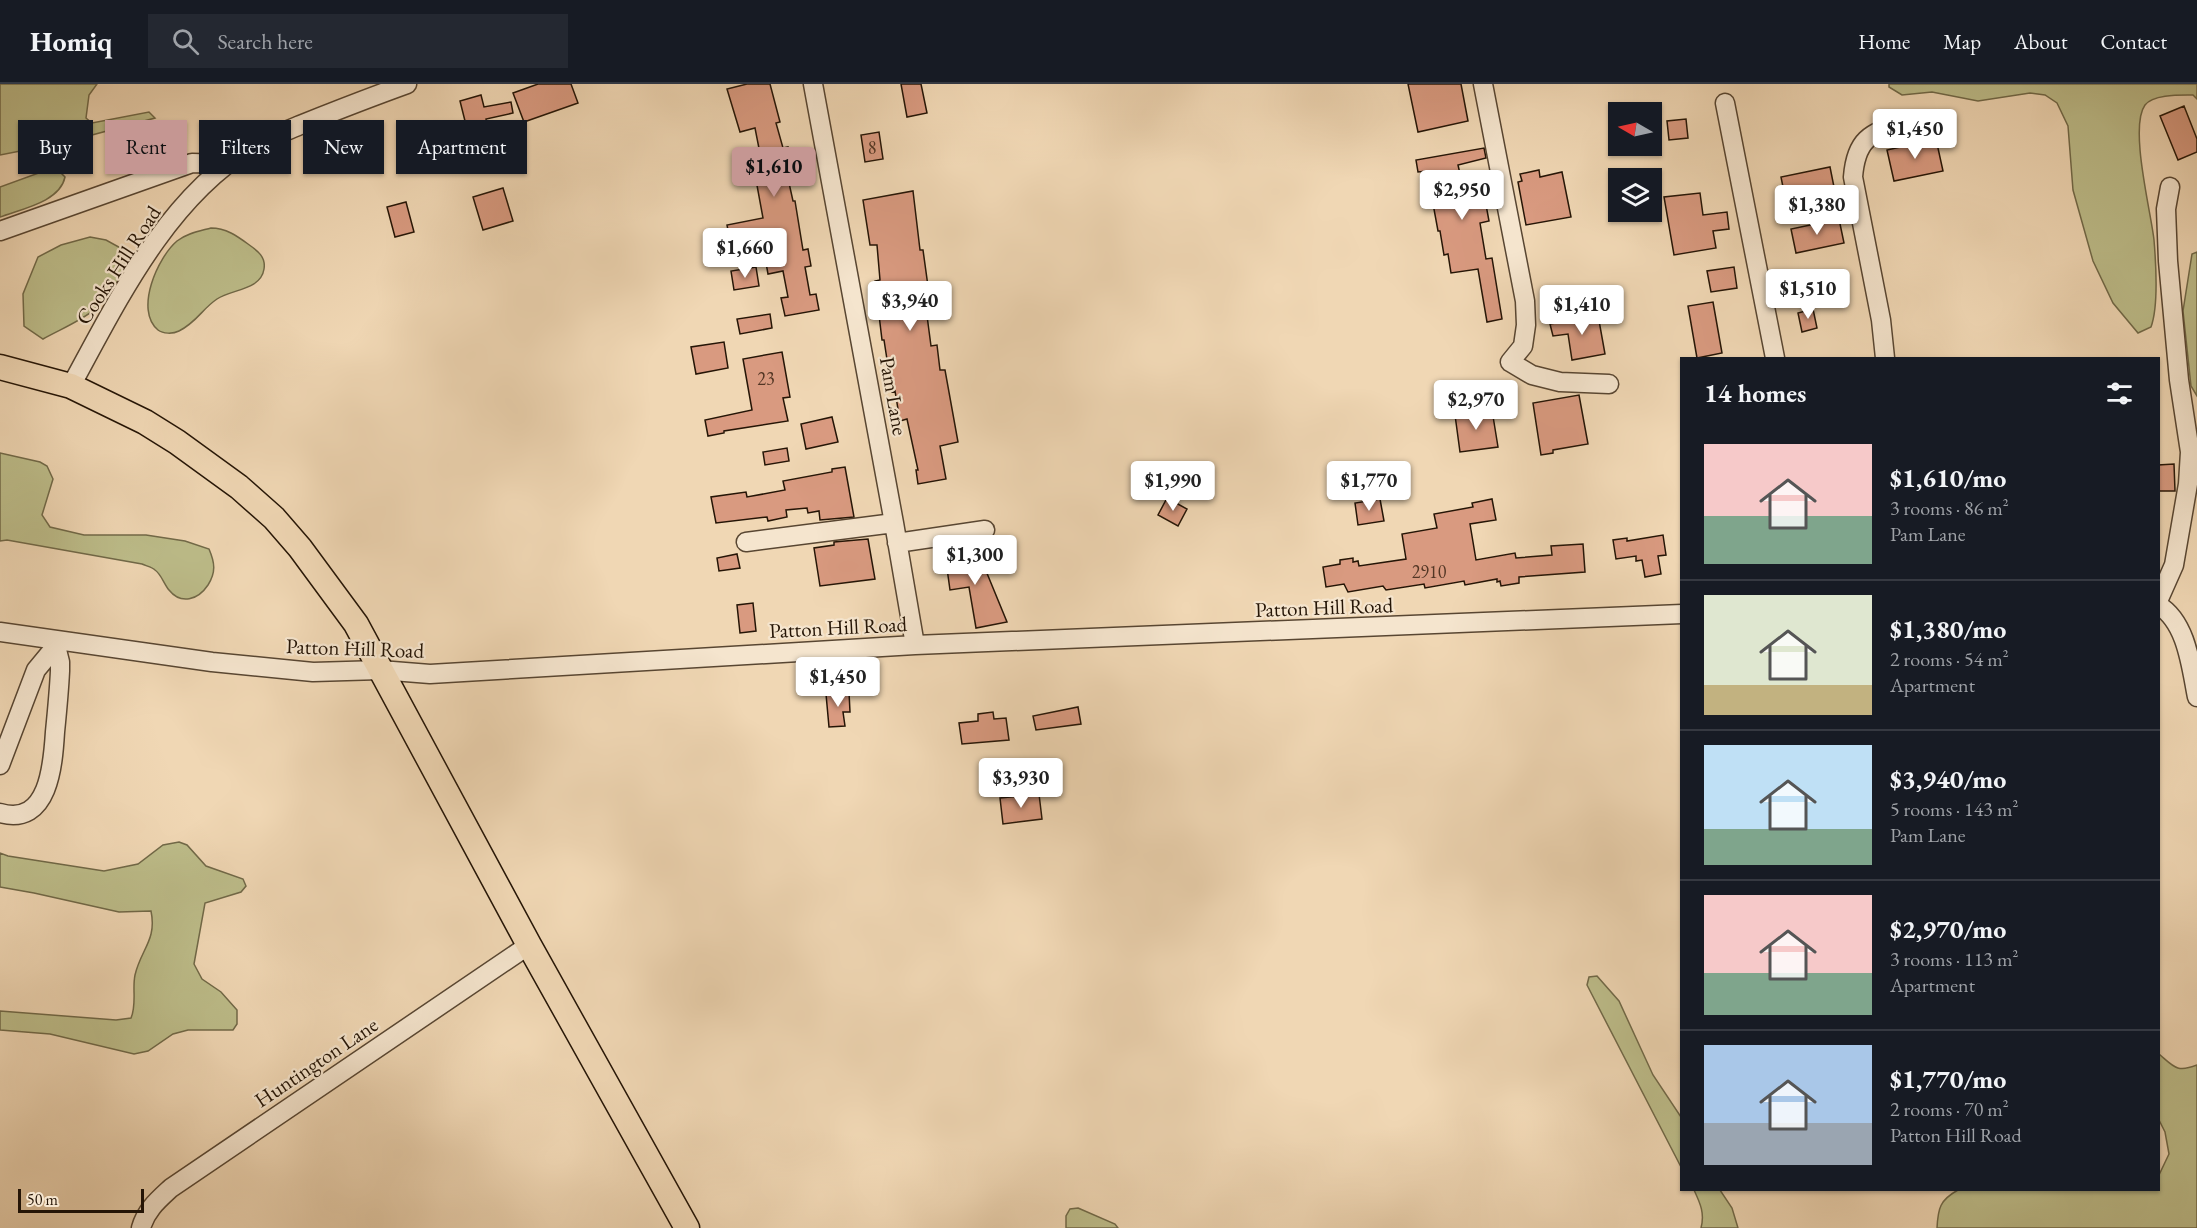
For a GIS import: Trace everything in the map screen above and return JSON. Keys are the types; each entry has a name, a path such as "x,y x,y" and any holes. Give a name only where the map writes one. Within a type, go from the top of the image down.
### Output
{"main road":[{"path":"0,367 71,386 145,422 239,487 274,518 300,548 356,624 529,945 687,1228"}],"street":[{"name":"Cooks Hill Road","path":"291,130 407,84"},
{"name":"Pam Lane","path":"813,84 915,645"},
{"path":"1483,84 1524,301 1526,325 1523,346 1510,362 1532,375 1560,382 1609,384"},
{"path":"1725,103 1775,357"},
{"path":"1885,357 1881,320 1853,177 1854,158 1863,144 1877,130 1902,123"},
{"path":"0,231 192,163 199,163"},
{"name":"Cooks Hill Road","path":"71,386 145,257 170,221 215,174"},
{"path":"2160,597 2174,566 2188,484 2190,452 2179,380 2168,261 2166,209 2170,188"},
{"path":"746,542 894,523"},
{"path":"897,543 985,530"},
{"path":"2160,606 2166,609 2178,628 2190,663 2197,697"},
{"name":"Patton Hill Road","path":"0,632 58,643 313,672 380,670 430,674 915,645 1680,614"},
{"path":"0,765 36,670 58,643"},
{"path":"0,813 21,815 35,806 47,787 53,768 60,671 58,643"},
{"name":"Huntington Lane","path":"141,1228 147,1213 171,1188 529,945"}],"green space":[{"path":"0,84 97,84 89,95 86,118 88,120 18,120 18,151 0,155"},
{"path":"1889,84 2197,84 2197,99 2193,95 2154,99 2145,105 2141,116 2139,131 2142,170 2156,261 2156,296 2151,327 2138,333 2113,303 2093,261 2073,190 2068,126 2057,103 2045,95 2030,93 1978,101 1932,92 1902,95 1889,87"},
{"path":"149,112 155,118 148,120 108,120"},
{"path":"105,120 105,131 93,135 93,123"},
{"path":"36,174 62,174 65,177 62,186 48,199 0,217 0,187"},
{"path":"211,228 231,233 258,252 264,261 262,276 252,285 217,299 179,331 168,333 158,330 151,321 148,310 148,297 156,271 177,241 189,234"},
{"path":"90,237 106,240 126,251 126,260 121,274 107,298 98,307 43,339 24,326 23,294 38,257 61,245"},
{"path":"2197,252 2197,396 2191,386 2183,311 2192,254"},
{"path":"0,453 40,462 47,466 53,479 42,515 50,527 84,535 146,535 185,541 209,549 214,567 208,585 194,597 179,598 169,590 157,572 142,564 7,540 0,541"},
{"path":"179,842 187,845 206,866 243,879 246,886 241,892 205,903 194,964 202,979 221,992 237,1010 237,1024 233,1030 188,1030 173,1034 148,1051 134,1054 50,1034 0,1030 0,1011 116,1020 131,1018 134,1007 135,975 150,937 152,921 151,911 119,912 0,887 0,853 104,871 138,864 163,845"},
{"path":"1597,976 1619,1001 1653,1075 1680,1116 1680,1165 1587,985 1589,977"},
{"path":"2160,1055 2176,1067 2185,1068 2197,1065 2197,1228 1937,1228 1941,1205 1947,1197 1956,1191 2160,1191 2160,1173 2169,1154 2165,1132 2160,1122"},
{"path":"1694,1191 1721,1191 1732,1208 1738,1228 1701,1228 1700,1204"},
{"path":"1078,1208 1115,1224 1118,1228 1066,1228 1066,1216 1070,1209"}],"building":[{"path":"538,84 571,84 578,103 527,121 523,120 513,93"},
{"path":"747,84 770,84 780,122 776,123 783,148 788,147 793,173 787,174 793,201 795,201 803,250 808,249 811,266 805,267 810,295 816,294 819,310 785,316 781,298 788,297 783,271 768,274 761,235 730,241 727,225 763,218 756,180 765,179 755,128 740,132 727,89"},
{"path":"901,84 921,84 927,113 907,117"},
{"path":"1408,84 1461,84 1468,121 1418,132"},
{"path":"481,95 484,107 511,102 513,113 486,120 465,120 460,101"},
{"path":"2184,106 2197,139 2197,152 2178,160 2160,116"},
{"path":"1686,119 1688,138 1669,140 1667,121"},
{"path":"879,132 883,159 865,162 861,135"},
{"path":"1936,139 1943,171 1894,181 1887,150"},
{"path":"1484,148 1486,158 1458,165 1463,187 1482,183 1489,221 1480,223 1486,259 1492,258 1502,319 1487,322 1478,269 1451,273 1448,254 1444,255 1440,231 1438,231 1427,171 1418,172 1416,160"},
{"path":"1830,167 1835,192 1786,202 1781,177"},
{"path":"1539,170 1540,177 1562,172 1571,217 1526,225 1518,182 1522,181 1520,174"},
{"path":"503,188 513,221 483,230 473,197"},
{"path":"913,191 920,250 923,250 931,308 926,308 931,346 937,345 940,370 945,370 958,442 940,446 946,479 918,484 916,470 918,470 907,419 900,421 895,391 892,392 884,340 882,340 875,281 880,280 877,245 870,245 863,200"},
{"path":"1700,193 1703,215 1727,212 1729,229 1713,231 1716,248 1674,255 1664,197"},
{"path":"406,202 414,232 395,237 387,207"},
{"path":"1839,219 1844,243 1796,253 1791,229"},
{"path":"756,267 759,286 734,290 731,271"},
{"path":"1734,267 1737,288 1711,292 1707,271"},
{"path":"1713,302 1722,353 1697,357 1688,306"},
{"path":"1813,309 1817,328 1802,332 1798,313"},
{"path":"770,314 772,328 740,334 737,319"},
{"path":"1598,315 1605,354 1572,360 1568,334 1553,336 1550,324"},
{"path":"724,342 728,368 696,374 691,347"},
{"path":"782,352 790,397 783,398 788,421 724,431 724,433 708,436 705,420 752,410 743,359"},
{"path":"1579,395 1588,444 1553,450 1553,453 1541,455 1533,403"},
{"path":"1492,410 1498,447 1460,452 1455,415"},
{"path":"832,417 838,442 806,449 801,424"},
{"path":"787,448 789,461 765,465 763,452"},
{"path":"2174,464 2175,491 2160,491 2160,465"},
{"path":"845,467 854,517 820,520 819,511 808,513 807,508 786,510 787,517 768,521 767,517 716,523 711,497 746,492 747,497 785,490 783,481 832,472 832,469"},
{"path":"1167,498 1187,509 1178,526 1158,515"},
{"path":"1380,499 1384,521 1358,525 1355,503"},
{"path":"1492,499 1496,520 1470,524 1476,560 1515,553 1516,558 1552,555 1551,546 1583,544 1585,572 1519,577 1519,583 1501,586 1497,579 1465,585 1464,581 1425,588 1424,584 1386,590 1383,586 1348,592 1344,584 1326,587 1323,567 1340,564 1340,560 1353,558 1353,562 1358,561 1359,566 1406,559 1402,534 1437,528 1434,514 1473,507 1472,503"},
{"path":"1663,535 1666,555 1658,556 1661,574 1645,577 1642,560 1636,561 1636,556 1616,559 1613,540 1627,538 1627,541"},
{"path":"868,539 875,579 820,586 814,548 834,545 834,542"},
{"path":"977,549 1007,622 976,628 969,587 950,590 945,554"},
{"path":"737,554 740,568 719,571 717,558"},
{"path":"753,603 756,631 740,633 737,605"},
{"path":"849,692 850,712 843,712 845,726 829,727 826,694"},
{"path":"1078,707 1081,724 1036,730 1033,716"},
{"path":"993,712 994,719 1006,718 1009,740 962,744 959,723 978,721 978,714"},
{"path":"1039,794 1042,819 1003,824 1000,798"}]}
